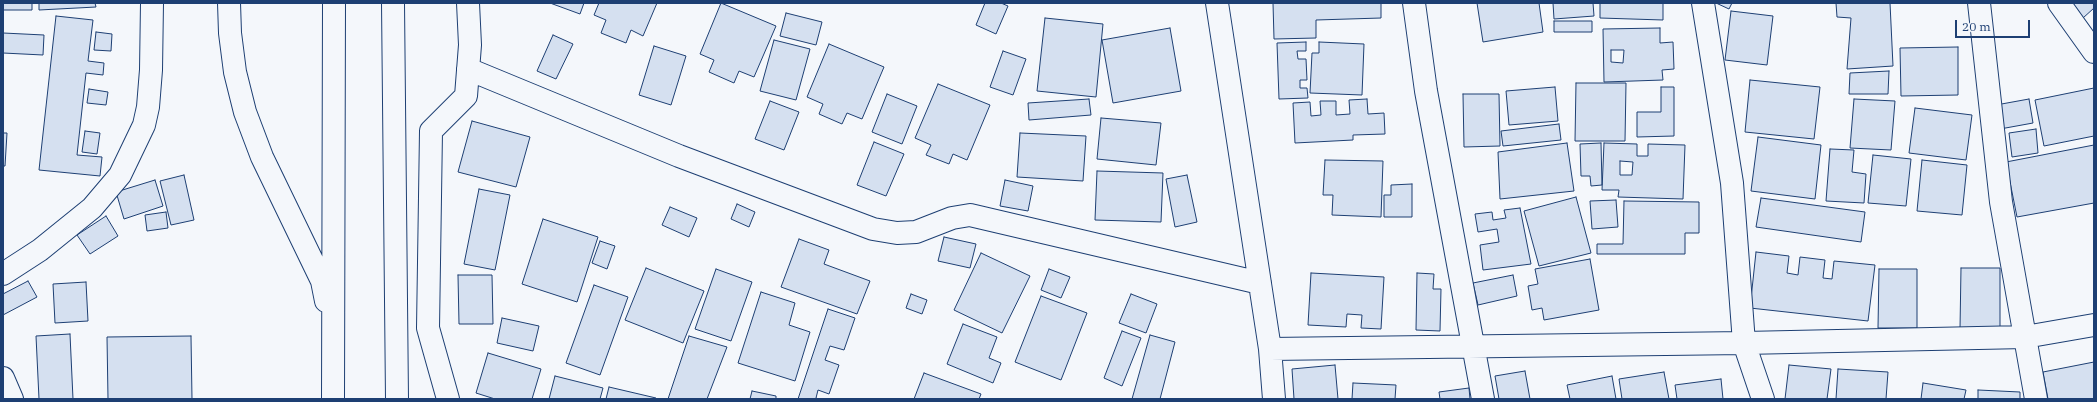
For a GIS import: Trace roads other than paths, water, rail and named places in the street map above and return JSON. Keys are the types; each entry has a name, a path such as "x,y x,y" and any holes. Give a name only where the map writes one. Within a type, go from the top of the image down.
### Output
{"main road":[{"path":"3,274 40,250 92,208 106,195 120,175 144,125 148,107 151,70 152,3"},
{"path":"229,3 230,33 235,72 245,112 262,158 322,281 333,334"},
{"path":"333,399 334,3"},
{"path":"393,3 397,399"},
{"path":"448,399 428,328 431,131 466,96 470,45 468,3"},
{"path":"1217,3 1270,349 1274,399"},
{"path":"1414,3 1426,91 1472,347 1484,399"},
{"path":"1703,3 1732,183 1744,343 1763,399"},
{"path":"1979,3 2001,202 2036,399"},
{"path":"2059,3 2094,52"},
{"path":"468,69 679,156 873,229 897,233 916,232 952,218 970,215 1260,283"},
{"path":"1270,349 1744,343 2025,337 2094,325"},
{"path":"3,378 12,399"}]}
